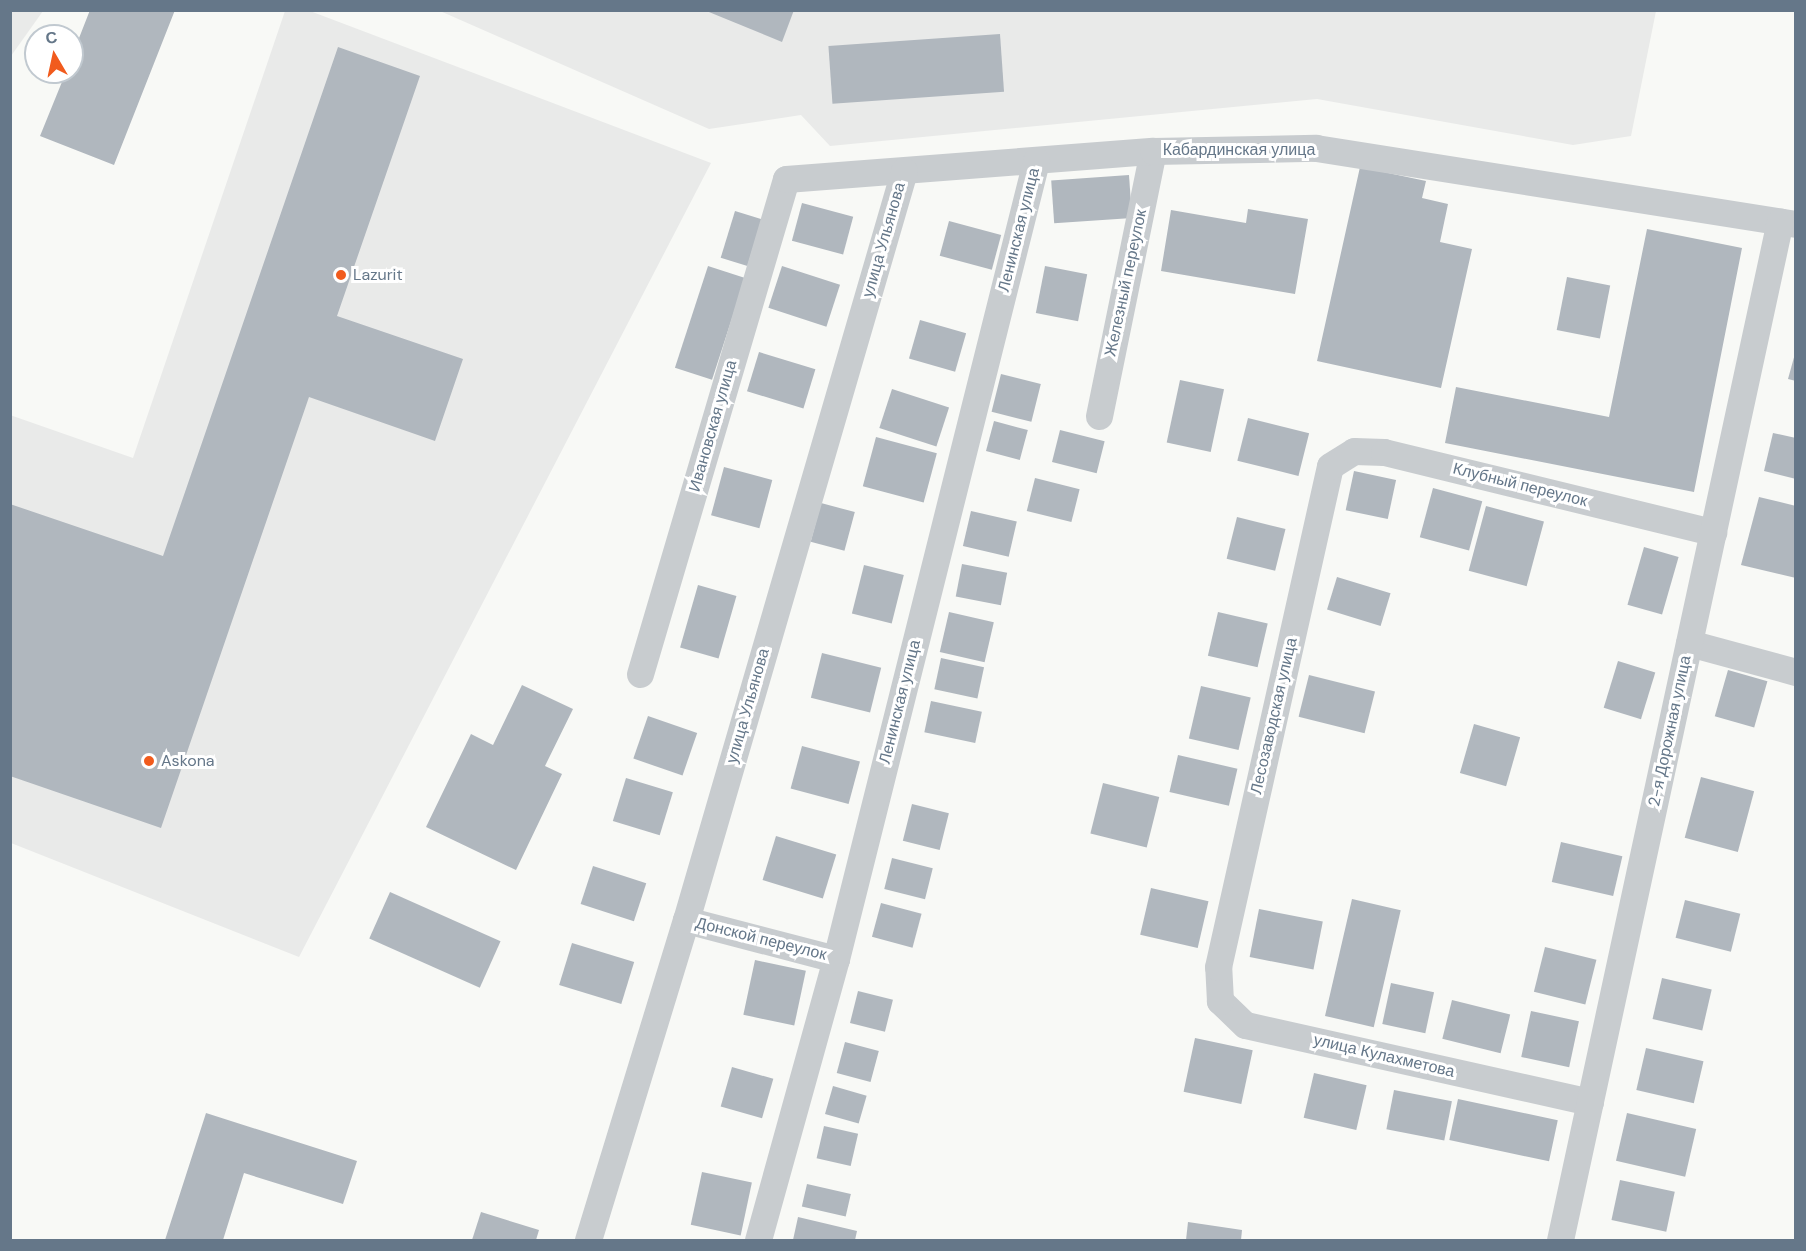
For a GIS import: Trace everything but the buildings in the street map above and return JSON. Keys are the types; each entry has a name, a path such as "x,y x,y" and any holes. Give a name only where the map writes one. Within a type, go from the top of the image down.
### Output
{"street":[{"name":"Кабардинская улица","path":"786,179 1153,151 1316,148 1788,223"},
{"name":"Железный переулок","path":"1099,416 1153,151"},
{"name":"Ленинская улица","path":"758,1240 836,959 1036,161"},
{"name":"улица Ульянова","path":"588,1240 686,920 904,171"},
{"name":"Ивановская улица","path":"640,674 786,179"},
{"name":"2-я Дорожная улица","path":"1560,1240 1713,532 1788,223"},
{"name":"Клубный переулок","path":"1330,466 1354,451 1384,452 1713,532"},
{"name":"Лесозаводская улица","path":"1218,967 1330,466"},
{"path":"1689,643 1796,672"},
{"name":"Донской переулок","path":"686,920 836,959"},
{"name":"улица Кулахметова","path":"1218,967 1220,1001 1245,1025 1590,1102"}],"shaded area":[{"path":"10,11 43,11 34,24 24,24 24,38 11,56"},
{"path":"285,11 310,11 711,163 299,957 11,843 10,415 133,458"},
{"path":"440,11 1656,11 1631,136 1573,145 1317,99 830,146 801,115 709,129"}],"place":[{"name":"Lazurit","path":"341,275"},
{"name":"Askona","path":"149,761"}]}
